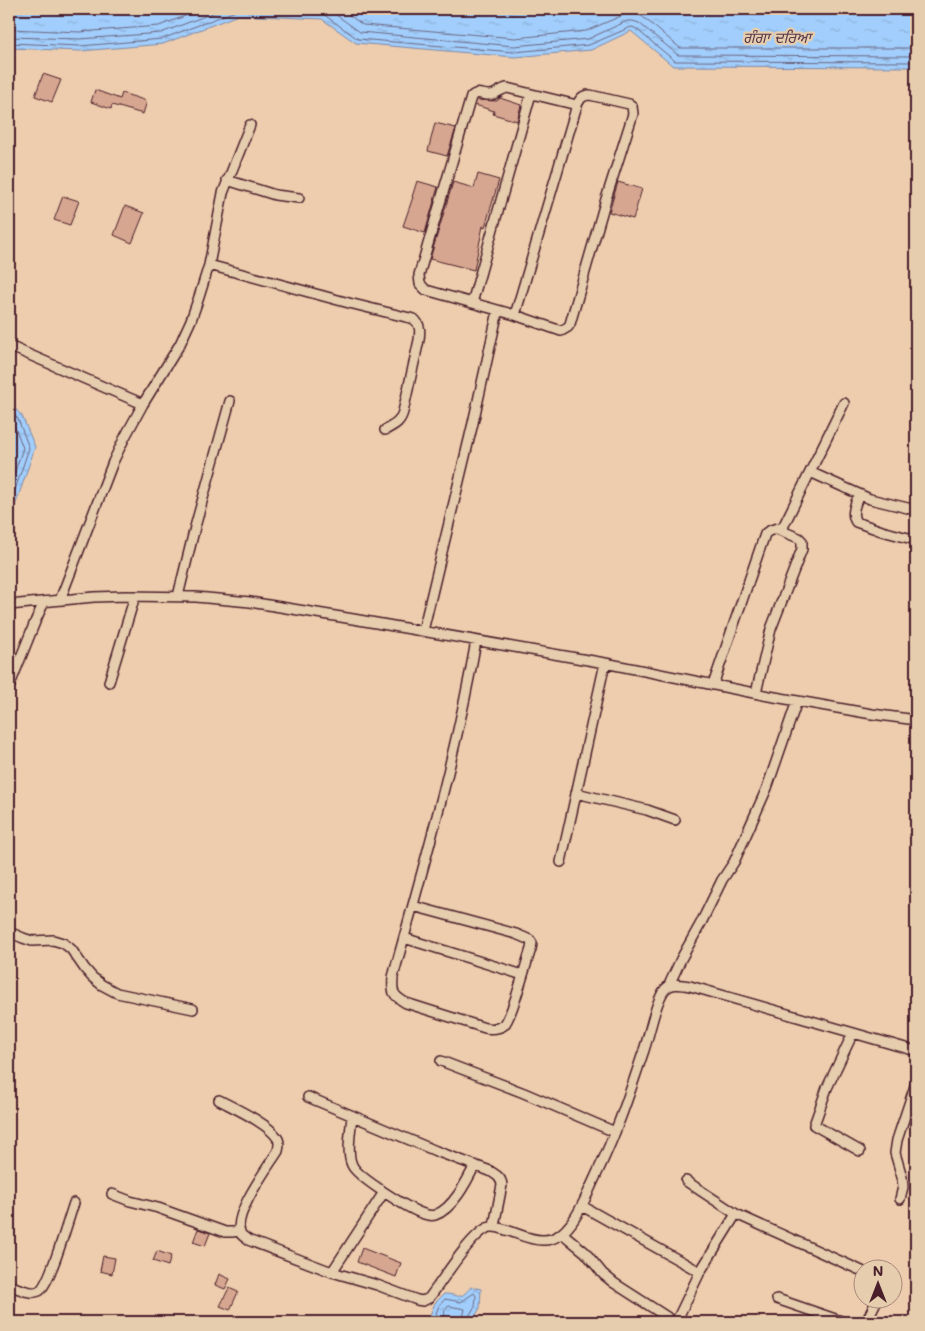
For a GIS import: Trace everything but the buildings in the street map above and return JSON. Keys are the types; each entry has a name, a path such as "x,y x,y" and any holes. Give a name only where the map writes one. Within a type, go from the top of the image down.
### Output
{"street":[{"path":"515,315 577,105 581,98 590,95 629,104 633,110 633,119 606,199 568,327 561,331 515,315 426,290 420,284 419,275 472,95 477,93 492,95 507,88 577,105"},
{"path":"472,303 531,94"},
{"path":"60,600 113,462 125,436 180,344 191,320 209,265 218,215 227,180 250,125"},
{"path":"227,180 275,195 299,198"},
{"path":"209,265 414,319 420,328 419,340 401,419 385,430"},
{"path":"423,631 498,311"},
{"path":"9,346 143,404"},
{"path":"178,596 230,401"},
{"path":"713,685 765,534 784,525 844,403"},
{"path":"810,472 870,498 916,510"},
{"path":"859,494 853,512 856,522 916,540"},
{"path":"756,693 771,629 802,549 802,541 799,538 778,529"},
{"path":"110,682 135,596"},
{"path":"9,605 94,597 135,596 178,596 250,602 605,663 797,701 916,720"},
{"path":"9,687 44,602"},
{"path":"413,906 516,934 530,940 532,943 531,949 512,1008 503,1026 494,1029 485,1028 406,1004 396,997 392,990 393,977 448,777 467,694 476,641"},
{"path":"561,862 605,663"},
{"path":"219,1100 263,1124 274,1133 280,1145 241,1213 239,1231 248,1240 332,1272 378,1285 423,1301 429,1298 472,1241 487,1228 494,1226 531,1239 554,1239 573,1221 582,1206 615,1132 643,1055 663,991 670,985 681,959 722,880 734,862 764,796 797,701"},
{"path":"576,793 646,810 675,820"},
{"path":"9,932 32,941 53,940 63,943 71,949 92,977 117,993 193,1009"},
{"path":"404,938 522,975"},
{"path":"670,985 690,986 916,1051"},
{"path":"853,1033 827,1088 814,1125 860,1152"},
{"path":"441,1060 615,1132"},
{"path":"900,1199 903,1186 895,1153 897,1140 916,1084"},
{"path":"308,1097 436,1151 490,1171 501,1179 502,1185 494,1226"},
{"path":"352,1116 350,1146 352,1167 384,1192 424,1215 434,1216 442,1211 463,1189 475,1165"},
{"path":"686,1181 736,1214 852,1266"},
{"path":"332,1272 384,1192"},
{"path":"112,1194 225,1232 239,1231"},
{"path":"9,1285 24,1291 40,1291 53,1266 74,1203"},
{"path":"582,1206 700,1272"},
{"path":"676,1322 700,1272 736,1214"},
{"path":"562,1233 585,1252 603,1274 667,1317"},
{"path":"777,1300 844,1322"},
{"path":"866,1322 873,1308"}],"water":[{"name":"ਗੰਗਾ ਦਰਿਆ","path":"9,9 916,9 916,67 673,66 631,31 591,50 515,57 356,43 322,19 238,15 163,44 80,51 9,48"},
{"path":"9,402 22,416 35,447 9,524"},
{"path":"471,1287 481,1289 480,1308 472,1322 437,1322 430,1315 435,1303 444,1294 461,1296"}]}
